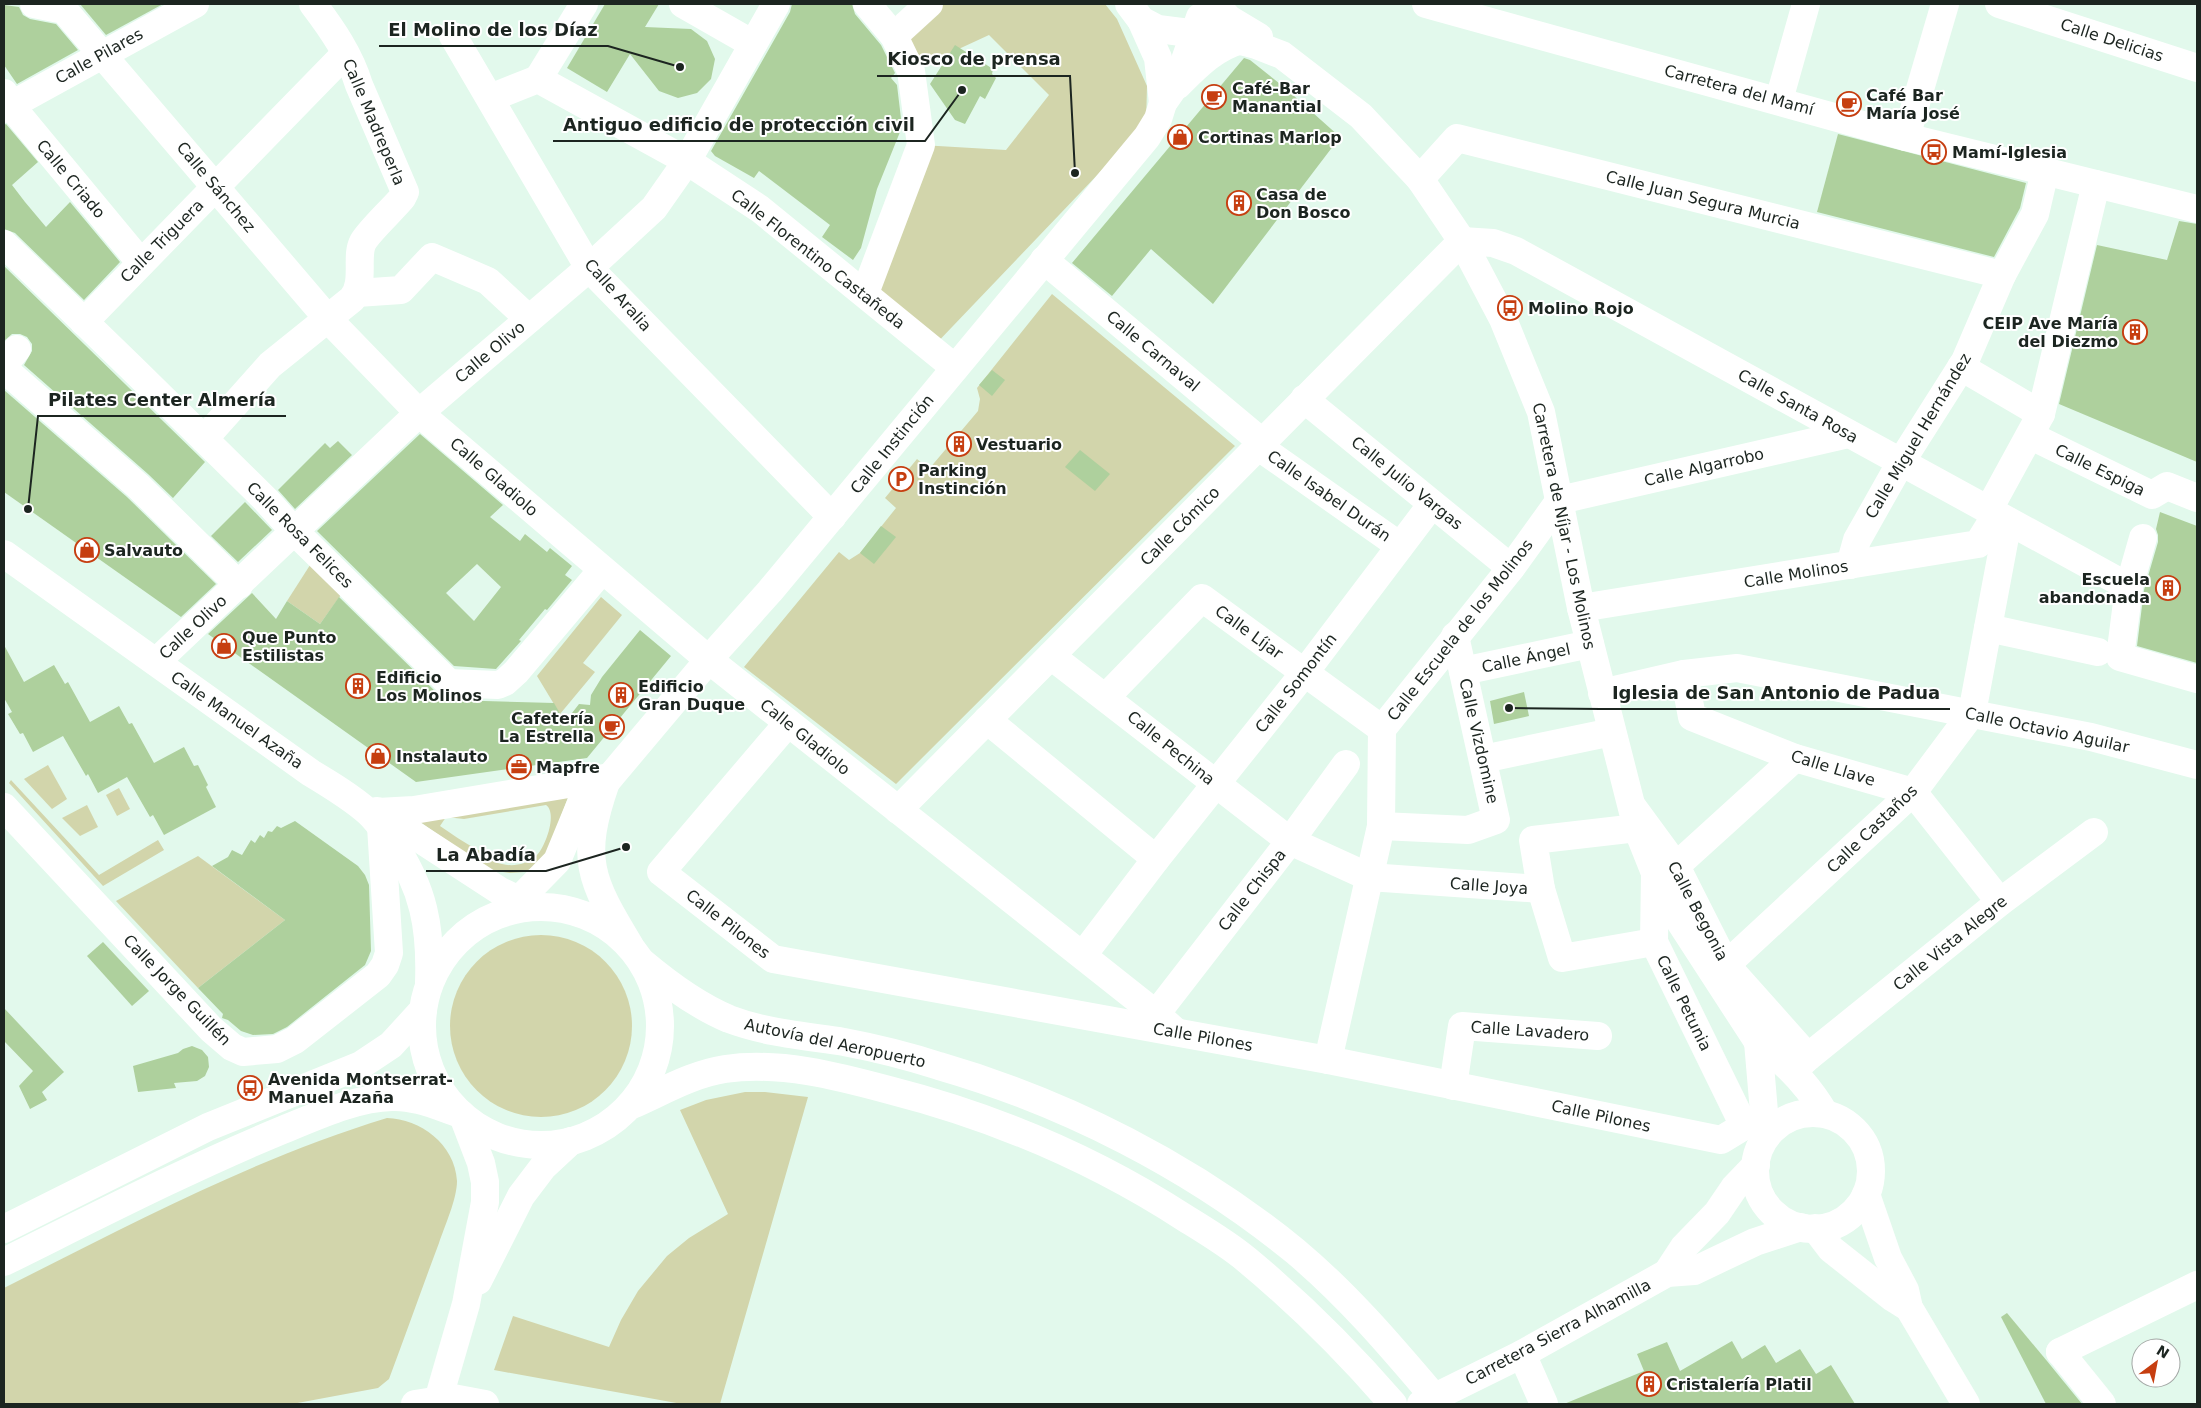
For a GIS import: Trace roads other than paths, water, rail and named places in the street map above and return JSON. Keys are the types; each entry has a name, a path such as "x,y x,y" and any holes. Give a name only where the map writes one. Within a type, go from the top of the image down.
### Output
{"main road":[{"name":"Calle Sánchez","path":"34,4 64,10 328,319 419,413"},
{"name":"Calle Pilares","path":"6,103 103,54 195,4"},
{"name":"Calle Madreperla","path":"313,4 334,31 345,54 354,67 359,85 405,192 402,198 362,243 357,293"},
{"path":"490,98 538,79 584,4"},
{"path":"683,4 753,44"},
{"name":"Calle Olivo","path":"156,662 419,413 590,268 654,208 687,161 776,4"},
{"path":"865,292 921,145 911,71 894,36 867,4"},
{"path":"894,36 929,4"},
{"name":"Carretera del Mamí","path":"1426,4 1486,12 1906,137 2197,210"},
{"path":"1779,100 1806,4"},
{"path":"1906,137 1945,4"},
{"name":"Calle Delicias","path":"1999,4 2197,68"},
{"name":"Carretera de Níjar - Los Molinos","path":"1132,9 1158,29 1198,17 1229,19 1268,42 1361,116 1420,179 1462,241 1503,319 1541,412 1581,608 1635,817 1666,870 1671,908 1720,969"},
{"name":"Calle Instinción","path":"1132,9 1158,58 1168,96"},
{"name":"Carretera de Níjar - Los Molinos","path":"1198,17 1242,40 1282,55"},
{"name":"Calle Instinción","path":"520,906 557,861 581,803 608,779 832,517 1147,137 1158,119 1168,96 1198,17"},
{"name":"Calle Aralia","path":"453,36 590,268 832,517"},
{"name":"Calle Instinción","path":"1168,96 1217,50 1230,43 1242,40"},
{"name":"Calle Triguera","path":"84,322 345,54"},
{"name":"Calle Florentino Castañeda","path":"538,79 687,161 760,209 865,292 955,368"},
{"name":"Calle Criado","path":"6,103 141,263"},
{"name":"Calle Juan Segura Murcia","path":"1420,179 1457,138 2002,275"},
{"name":"Calle Miguel Hernández","path":"1850,565 1857,540 1901,462 1961,367 2002,275 2035,214 2045,171"},
{"name":"Calle Molinos","path":"1581,608 1978,544 1998,516 2036,425 2096,184"},
{"name":"Calle Cómico","path":"898,810 1462,241"},
{"name":"Calle Santa Rosa","path":"1462,241 1493,243 1516,251 2129,587"},
{"name":"Calle Rosa Felices","path":"4,244 266,500 295,532 449,683 498,685 505,682 516,672 602,570"},
{"path":"204,439 270,365 328,319 357,293 401,290 432,257 488,281 529,319"},
{"name":"Calle Carnaval","path":"1044,260 1261,445"},
{"path":"1961,367 2036,425"},
{"path":"12,373 138,486 239,585"},
{"name":"Calle Julio Vargas","path":"1304,399 1511,568"},
{"name":"Calle Gladiolo","path":"419,413 710,660 1156,1014 1176,1032"},
{"name":"Calle Espiga","path":"2036,425 2152,495 2167,486 2197,498"},
{"name":"Calle Algarrobo","path":"1560,500 1848,434"},
{"name":"Calle Isabel Durán","path":"1261,445 1400,546"},
{"name":"Calle Escuela de los Molinos","path":"1328,1060 1381,826 1382,729 1511,568 1560,500"},
{"name":"Calle Somontín","path":"1083,956 1156,858 1305,672 1432,504"},
{"name":"Calle Castaños","path":"1720,969 1913,792 1972,713 1988,628 1998,516"},
{"path":"2143,538 2129,587 2120,656 2197,679"},
{"name":"Calle Manuel Azaña","path":"4,554 366,810 500,891 520,906"},
{"name":"Calle Líjar","path":"1106,697 1202,598 1382,729"},
{"path":"1988,628 2098,652"},
{"name":"Calle Vizdomine","path":"1381,826 1468,830 1496,820 1455,636"},
{"name":"Calle Ángel","path":"1462,671 1590,644"},
{"name":"Calle Pechina","path":"1051,656 1290,842"},
{"name":"Calle Octavio Aguilar","path":"1602,694 1684,674 1737,668 2091,737 2197,765"},
{"name":"Calle Llave","path":"1684,674 1692,717 1795,758 1913,792"},
{"path":"987,720 1156,858"},
{"name":"Calle Pilones","path":"788,723 661,872 773,960 1328,1060 1721,1140 1759,1133"},
{"path":"1483,759 1612,732"},
{"path":"1666,870 1795,758"},
{"name":"Calle Chispa","path":"1156,1014 1290,842 1346,764"},
{"path":"380,819 414,810 608,779"},
{"name":"Calle Instinción","path":"608,779 598,806 592,836 591,868 602,899 652,982 658,998 660,1036 657,1057 649,1077 632,1105"},
{"path":"1913,792 2000,902"},
{"name":"Calle Jorge Guillén","path":"4,807 211,1029 232,1047 242,1052 277,1049 295,1040 378,975 385,964 389,952 380,819"},
{"name":"Calle Joya","path":"1290,842 1369,877 1542,889 1533,840 1635,817"},
{"name":"Calle Manuel Azaña","path":"380,819 411,874 421,897 428,935 430,983"},
{"name":"Calle Vista Alegre","path":"1800,1064 2000,902 2094,832"},
{"name":"Calle Petunia","path":"1666,870 1654,942 1759,1133"},
{"path":"1542,889 1562,958 1654,942"},
{"path":"466,1304 483,1212 485,1192 481,1163 462,1115 446,1097 429,1066 422,1033 423,1010 430,983 441,960 457,941 484,920 520,906"},
{"name":"Autovía del Aeropuerto","path":"520,906 559,908 590,917 612,930 636,955 680,991 732,1020 768,1030 865,1046 942,1066 1056,1108 1126,1141 1218,1193 1295,1252 1347,1300 1432,1402"},
{"path":"1720,969 1758,1042 1763,1103 1759,1133 1756,1165 1760,1193 1766,1205 1788,1223 1808,1228 1829,1226 1842,1221 1853,1213 1866,1194 1871,1176 1867,1148 1860,1136 1850,1126 1839,1119 1825,1114 1811,1113 1798,1115 1759,1133"},
{"name":"Calle Begonia","path":"1720,969 1800,1064"},
{"path":"4,1229 208,1127 356,1068 391,1045 423,1010"},
{"name":"Calle Lavadero","path":"1453,1086 1462,1026 1598,1036"},
{"path":"1758,1042 1779,1057 1800,1064 1812,1092 1825,1114"},
{"name":"Autovía del Aeropuerto","path":"632,1105 706,1073 734,1068 779,1068 836,1077 919,1098 1032,1136 1133,1186 1245,1258 1313,1317 1394,1404"},
{"path":"4,1262 200,1166 296,1125 367,1101 397,1097 423,1101 462,1115 490,1133 520,1143 546,1145 570,1141 599,1130 617,1119 632,1105"},
{"path":"430,1403 466,1304 489,1263 521,1196 543,1167 570,1141"},
{"name":"Carretera Sierra Alhamilla","path":"1666,1273 1684,1247 1717,1214 1734,1188 1756,1165"},
{"path":"1866,1194 1888,1258 1905,1290 1909,1308 1966,1404"},
{"path":"1808,1228 1893,1298 1909,1308"},
{"name":"Carretera Sierra Alhamilla","path":"1432,1402 1666,1273 1694,1271 1755,1242 1808,1228"},
{"path":"2102,1404 2060,1352 2197,1285"},
{"path":"1522,1354 1544,1404"},
{"path":"430,1403 453,1398 485,1404"}],"place":[{"name":"El Molino de los Díaz","path":"680,67"},
{"name":"Antiguo edificio de protección civil","path":"962,90"},
{"name":"Café-Bar Manantial","path":"1214,97"},
{"name":"Café Bar María José","path":"1849,104"},
{"name":"Cortinas Marlop","path":"1180,137"},
{"name":"Mamí-Iglesia","path":"1934,152"},
{"name":"Kiosco de prensa","path":"1075,173"},
{"name":"Casa de Don Bosco","path":"1239,203"},
{"name":"Molino Rojo","path":"1510,308"},
{"name":"CEIP Ave María del Diezmo","path":"2135,332"},
{"name":"Vestuario","path":"959,444"},
{"name":"Parking Instinción","path":"901,479"},
{"name":"Pilates Center Almería","path":"28,509"},
{"name":"Salvauto","path":"87,550"},
{"name":"Escuela abandonada","path":"2168,588"},
{"name":"Que Punto Estilistas","path":"224,646"},
{"name":"Edificio Los Molinos","path":"358,686"},
{"name":"Edificio Gran Duque","path":"621,695"},
{"name":"Iglesia de San Antonio de Padua","path":"1509,708"},
{"name":"Cafetería La Estrella","path":"612,727"},
{"name":"Instalauto","path":"378,756"},
{"name":"Mapfre","path":"519,767"},
{"name":"La Abadía","path":"626,847"},
{"name":"Avenida Montserrat- Manuel Azaña","path":"250,1088"},
{"name":"Cristalería Platil","path":"1649,1384"}]}
